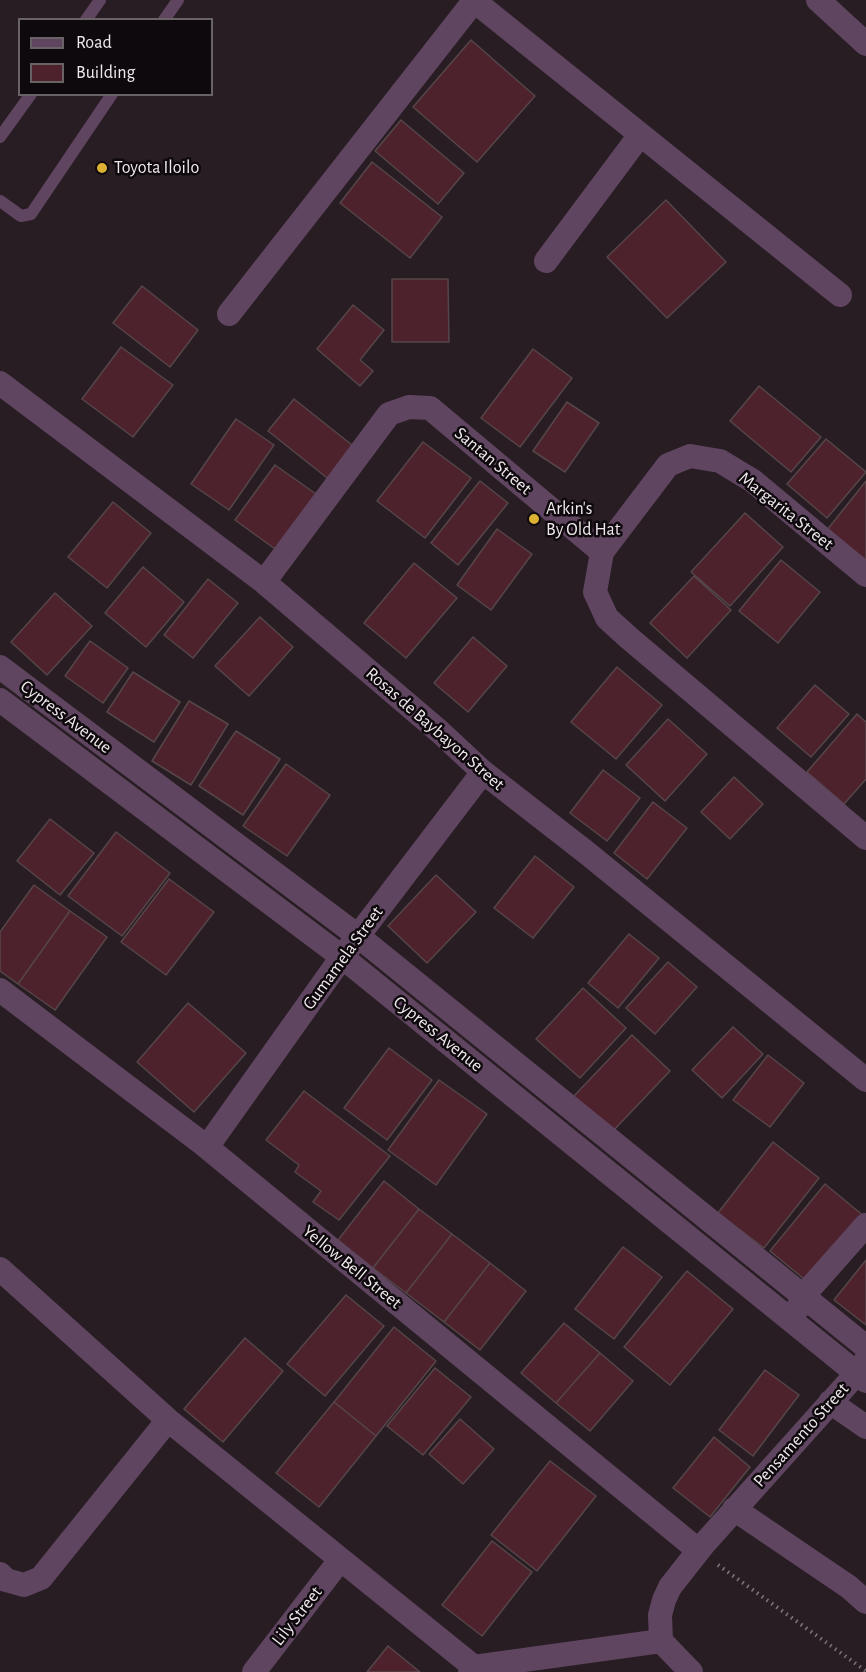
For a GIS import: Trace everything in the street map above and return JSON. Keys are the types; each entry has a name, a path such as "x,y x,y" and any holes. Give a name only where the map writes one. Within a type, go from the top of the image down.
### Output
{"street":[{"path":"229,314 474,0 840,295"},
{"path":"818,0 866,44"},
{"path":"546,261 640,135"},
{"name":"Rosas de Baybayon Street","path":"0,383 264,582 440,732 483,772 597,860 866,1080"},
{"name":"Santan Street","path":"264,582 389,414 409,407 430,408 602,552"},
{"name":"Margarita Street","path":"602,552 668,465 690,456 720,461 753,481 866,575"},
{"path":"602,552 595,592 608,618 866,838"},
{"name":"Cypress Avenue","path":"0,667 358,936 866,1347"},
{"name":"Cypress Avenue","path":"0,700 342,957 792,1320 863,1371"},
{"name":"Gumamela Street","path":"207,1148 342,957 483,772"},
{"name":"Yellow Bell Street","path":"0,990 207,1148 698,1550"},
{"path":"792,1320 804,1295 866,1225"},
{"path":"0,1269 168,1420 472,1670 661,1641 691,1672"},
{"name":"Pensamento Street","path":"661,1641 660,1615 670,1587 698,1550 734,1509 830,1402 863,1371"},
{"path":"830,1402 866,1427"},
{"path":"0,1574 6,1580 24,1584 41,1578 168,1420"},
{"path":"734,1509 849,1587 866,1602"},
{"name":"Lily Street","path":"254,1672 340,1560"}],"lane":[{"path":"87,18 100,0"},
{"path":"165,18 177,0"},
{"path":"0,137 30,96"},
{"path":"0,201 21,216 31,214 111,96"}],"path":[{"path":"698,1550 866,1671"}],"building":[{"path":"471,40 535,96 477,162 413,107"},
{"path":"401,120 464,173 438,204 375,151"},
{"path":"372,162 442,217 410,258 340,203"},
{"path":"666,200 726,262 667,318 607,257"},
{"path":"392,279 448,279 449,342 392,342"},
{"path":"142,286 198,330 170,367 113,323"},
{"path":"353,305 384,330 360,360 373,371 360,386 317,349"},
{"path":"121,347 173,385 133,437 82,399"},
{"path":"533,349 572,378 520,447 481,418"},
{"path":"759,386 821,437 791,472 730,421"},
{"path":"294,399 357,449 331,481 268,431"},
{"path":"567,402 599,423 565,472 533,451"},
{"path":"236,419 274,445 229,510 191,484"},
{"path":"826,439 866,472 827,518 787,484"},
{"path":"423,442 471,478 425,538 377,501"},
{"path":"275,465 316,494 275,549 235,520"},
{"path":"480,481 508,503 458,565 431,543"},
{"path":"866,481 866,560 827,530"},
{"path":"113,502 151,533 107,588 68,557"},
{"path":"745,513 783,547 730,606 691,572"},
{"path":"497,529 532,554 491,610 457,585"},
{"path":"781,560 820,592 778,643 739,611"},
{"path":"414,563 457,598 406,658 364,623"},
{"path":"143,567 184,602 146,647 105,613"},
{"path":"694,576 731,610 687,658 650,623"},
{"path":"208,579 238,603 193,658 164,635"},
{"path":"55,593 92,626 47,675 11,642"},
{"path":"260,617 293,647 249,696 215,666"},
{"path":"473,637 507,666 468,712 434,683"},
{"path":"90,641 128,668 103,703 65,676"},
{"path":"617,667 662,705 616,759 571,722"},
{"path":"133,672 180,702 154,742 107,712"},
{"path":"815,685 849,714 811,757 777,728"},
{"path":"189,701 228,724 191,785 152,761"},
{"path":"857,714 866,722 866,779 844,804 807,772"},
{"path":"668,719 707,754 665,801 626,765"},
{"path":"236,731 280,759 243,815 199,786"},
{"path":"286,764 330,795 287,856 243,826"},
{"path":"603,770 640,798 607,841 570,813"},
{"path":"734,777 763,804 730,839 701,812"},
{"path":"653,802 687,828 647,879 614,853"},
{"path":"50,819 94,853 60,895 17,861"},
{"path":"116,832 170,873 122,936 68,896"},
{"path":"535,856 574,887 533,938 494,908"},
{"path":"436,875 476,912 427,963 388,926"},
{"path":"169,879 214,912 166,975 121,942"},
{"path":"34,885 70,911 18,984 0,971 0,932"},
{"path":"70,911 107,937 55,1010 18,984"},
{"path":"629,934 659,958 618,1008 588,983"},
{"path":"668,962 697,987 655,1034 626,1008"},
{"path":"583,988 626,1028 580,1078 536,1039"},
{"path":"188,1003 246,1053 194,1112 137,1062"},
{"path":"733,1027 763,1054 722,1098 692,1070"},
{"path":"632,1035 670,1071 611,1133 573,1097"},
{"path":"389,1048 432,1080 387,1140 344,1108"},
{"path":"768,1055 804,1083 770,1127 733,1100"},
{"path":"439,1080 487,1114 436,1185 388,1150"},
{"path":"304,1091 390,1156 339,1220 313,1202 321,1191 295,1172 299,1165 266,1140"},
{"path":"773,1142 819,1178 764,1248 718,1213"},
{"path":"384,1181 419,1209 373,1268 338,1240"},
{"path":"825,1184 865,1217 810,1284 770,1251"},
{"path":"419,1209 452,1234 406,1293 373,1268"},
{"path":"452,1234 490,1263 444,1322 406,1293"},
{"path":"623,1247 662,1277 614,1339 575,1309"},
{"path":"866,1260 866,1325 834,1300"},
{"path":"490,1263 526,1291 480,1350 444,1322"},
{"path":"687,1271 733,1309 670,1385 624,1347"},
{"path":"346,1295 384,1326 325,1396 287,1364"},
{"path":"564,1323 600,1353 556,1403 521,1373"},
{"path":"394,1327 436,1361 376,1436 334,1402"},
{"path":"245,1338 283,1371 223,1442 184,1409"},
{"path":"600,1353 633,1381 590,1431 556,1403"},
{"path":"435,1368 471,1397 423,1455 387,1426"},
{"path":"765,1370 799,1395 753,1456 719,1430"},
{"path":"334,1402 376,1436 319,1507 276,1473"},
{"path":"460,1419 494,1449 463,1484 429,1454"},
{"path":"714,1437 750,1467 710,1517 673,1488"},
{"path":"550,1461 596,1496 537,1571 491,1535"},
{"path":"492,1541 532,1572 482,1636 442,1605"},
{"path":"388,1646 420,1672 367,1672"}],"place":[{"name":"Toyota Iloilo","path":"102,168"},
{"name":"Arkin's By Old Hat","path":"534,519"}]}
